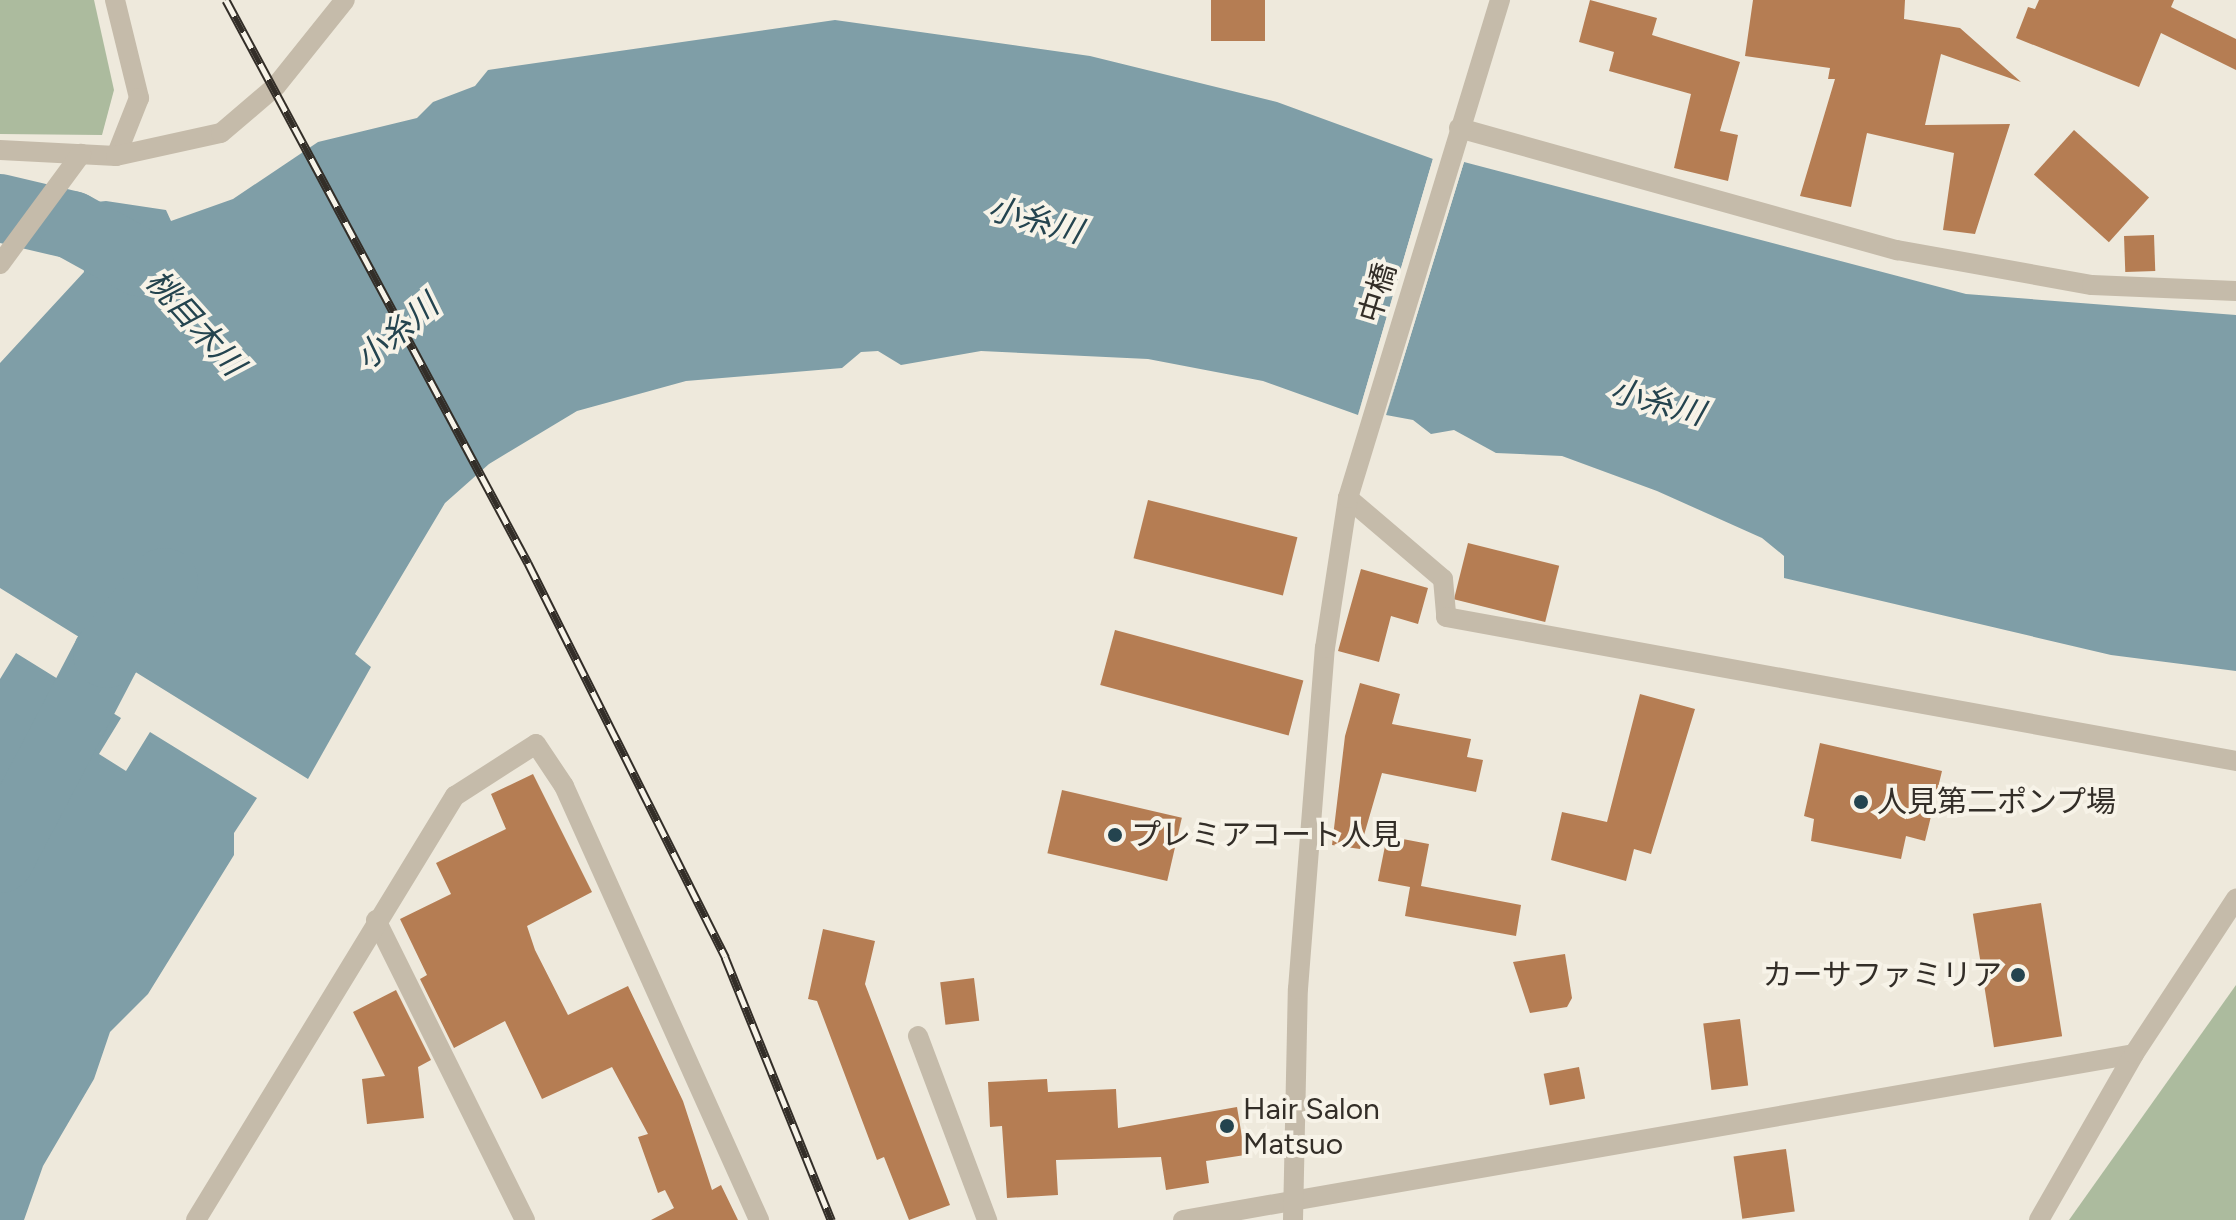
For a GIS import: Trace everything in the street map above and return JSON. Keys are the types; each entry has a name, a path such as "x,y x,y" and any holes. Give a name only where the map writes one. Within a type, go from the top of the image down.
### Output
{"street":[{"path":"115,0 139,98 116,156"},
{"path":"0,150 116,156 221,133 276,86 345,0"},
{"name":"中橋","path":"1293,1210 1305,895 1325,648 1348,498 1500,0"},
{"path":"1457,133 1897,250 2092,285 2236,291"},
{"path":"0,264 81,154"},
{"path":"1348,498 1443,579 1446,617 2236,761"},
{"path":"196,1220 376,920 455,796 536,744 564,786 759,1220"},
{"path":"2039,1220 2134,1054 2236,899"},
{"path":"376,920 525,1220"},
{"path":"918,1036 987,1220"},
{"path":"1183,1220 1293,1210 2134,1054"}],"green space":[{"path":"0,0 94,0 114,90 102,135 0,134"},
{"path":"2236,985 2236,1220 2069,1220"}],"water":[{"path":"835,20 1090,56 1277,102 1433,159 1358,415 1263,381 1148,359 981,351 901,365 878,351 861,352 842,368 686,381 577,411 489,464 445,503 355,654 371,667 308,779 0,588 0,363 84,272 82,250 36,241 67,205 106,201 166,210 171,221 233,199 318,142 417,118 433,102 475,86 488,70"},
{"path":"1464,162 1966,294 2236,315 2236,671 2111,655 1784,578 1784,556 1762,538 1657,491 1562,456 1496,453 1454,430 1431,434 1413,420 1386,415"},
{"path":"0,193 32,199 5,236 0,226"},
{"path":"16,653 121,718 99,754 126,771 150,732 257,798 234,833 234,855 148,994 110,1032 94,1079 43,1166 24,1220 0,1220 0,679"}],"pier":[{"path":"1434,155 1437,160 1357,419"},
{"path":"1466,158 1464,162 1385,419 1461,161"}],"building":[{"path":"1211,0 1265,0 1265,41 1211,41"},
{"path":"1590,0 1657,18 1652,35 1740,62 1720,131 1738,135 1728,181 1674,168 1691,94 1609,71 1614,52 1579,42"},
{"path":"1753,0 1905,0 1904,19 1960,28 2021,82 1941,54 1925,125 2010,124 1975,234 1943,230 1954,153 1867,133 1851,207 1800,196 1835,79 1828,79 1830,68 1745,56"},
{"path":"2039,0 2174,0 2171,7 2236,39 2236,70 2161,33 2139,87 2016,38 2028,7 2035,9"},
{"path":"2074,130 2149,198 2109,242 2034,175"},
{"path":"2154,235 2155,271 2125,272 2124,236"},
{"path":"1148,500 1297,537 1283,595 1133,558"},
{"path":"1468,543 1559,566 1545,622 1454,599"},
{"path":"1361,569 1428,588 1418,624 1391,616 1379,662 1338,651"},
{"path":"1115,630 1303,680 1289,736 1100,685"},
{"path":"1360,683 1400,694 1392,724 1471,739 1467,757 1483,760 1476,792 1382,773 1360,849 1332,845 1345,736"},
{"path":"1640,694 1695,709 1651,854 1634,849 1626,881 1551,860 1562,812 1607,822"},
{"name":"人見第二ポンプ場","path":"1820,743 1942,771 1925,841 1906,836 1901,859 1811,841 1814,819 1804,816"},
{"path":"533,774 592,892 527,926 535,950 568,1015 628,986 683,1101 712,1190 721,1185 738,1220 651,1220 674,1208 665,1190 658,1193 638,1137 648,1134 612,1067 542,1099 505,1021 454,1048 420,979 427,975 400,919 451,894 436,863 506,829 491,794"},
{"name":"プレミアコート人見","path":"1062,790 1182,818 1167,881 1047,853"},
{"path":"1387,836 1429,844 1421,886 1521,905 1516,936 1405,916 1410,887 1378,881"},
{"name":"カーサファミリア","path":"2041,903 2062,1036 1994,1047 1973,914"},
{"path":"823,929 875,941 865,984 950,1205 909,1220 884,1157 877,1160 817,1001 808,999"},
{"path":"1565,954 1572,998 1567,1007 1530,1013 1513,962"},
{"path":"974,978 979,1021 945,1025 940,982"},
{"path":"396,990 431,1060 418,1067 424,1118 367,1124 362,1079 385,1076 353,1012"},
{"path":"1740,1019 1748,1086 1711,1090 1703,1024"},
{"path":"1579,1067 1585,1098 1550,1105 1544,1074"},
{"path":"1047,1079 1048,1092 1116,1089 1118,1128 1237,1107 1245,1155 1206,1161 1209,1183 1166,1190 1161,1157 1056,1160 1058,1195 1007,1198 1002,1126 990,1127 988,1082"},
{"path":"1786,1149 1795,1211 1742,1219 1734,1156"}],"waterway":[{"name":"桃目木川","path":"0,208 72,225 139,262"},
{"name":"小糸川","path":"0,859 107,654 164,582"}],"railway":[{"path":"226,0 528,563 725,957 831,1220"}],"place":[{"name":"人見第二ポンプ場","path":"1861,802"},
{"name":"プレミアコート人見","path":"1115,835"},
{"name":"カーサファミリア","path":"2018,975"},
{"name":"Hair Salon Matsuo","path":"1227,1126"}]}
